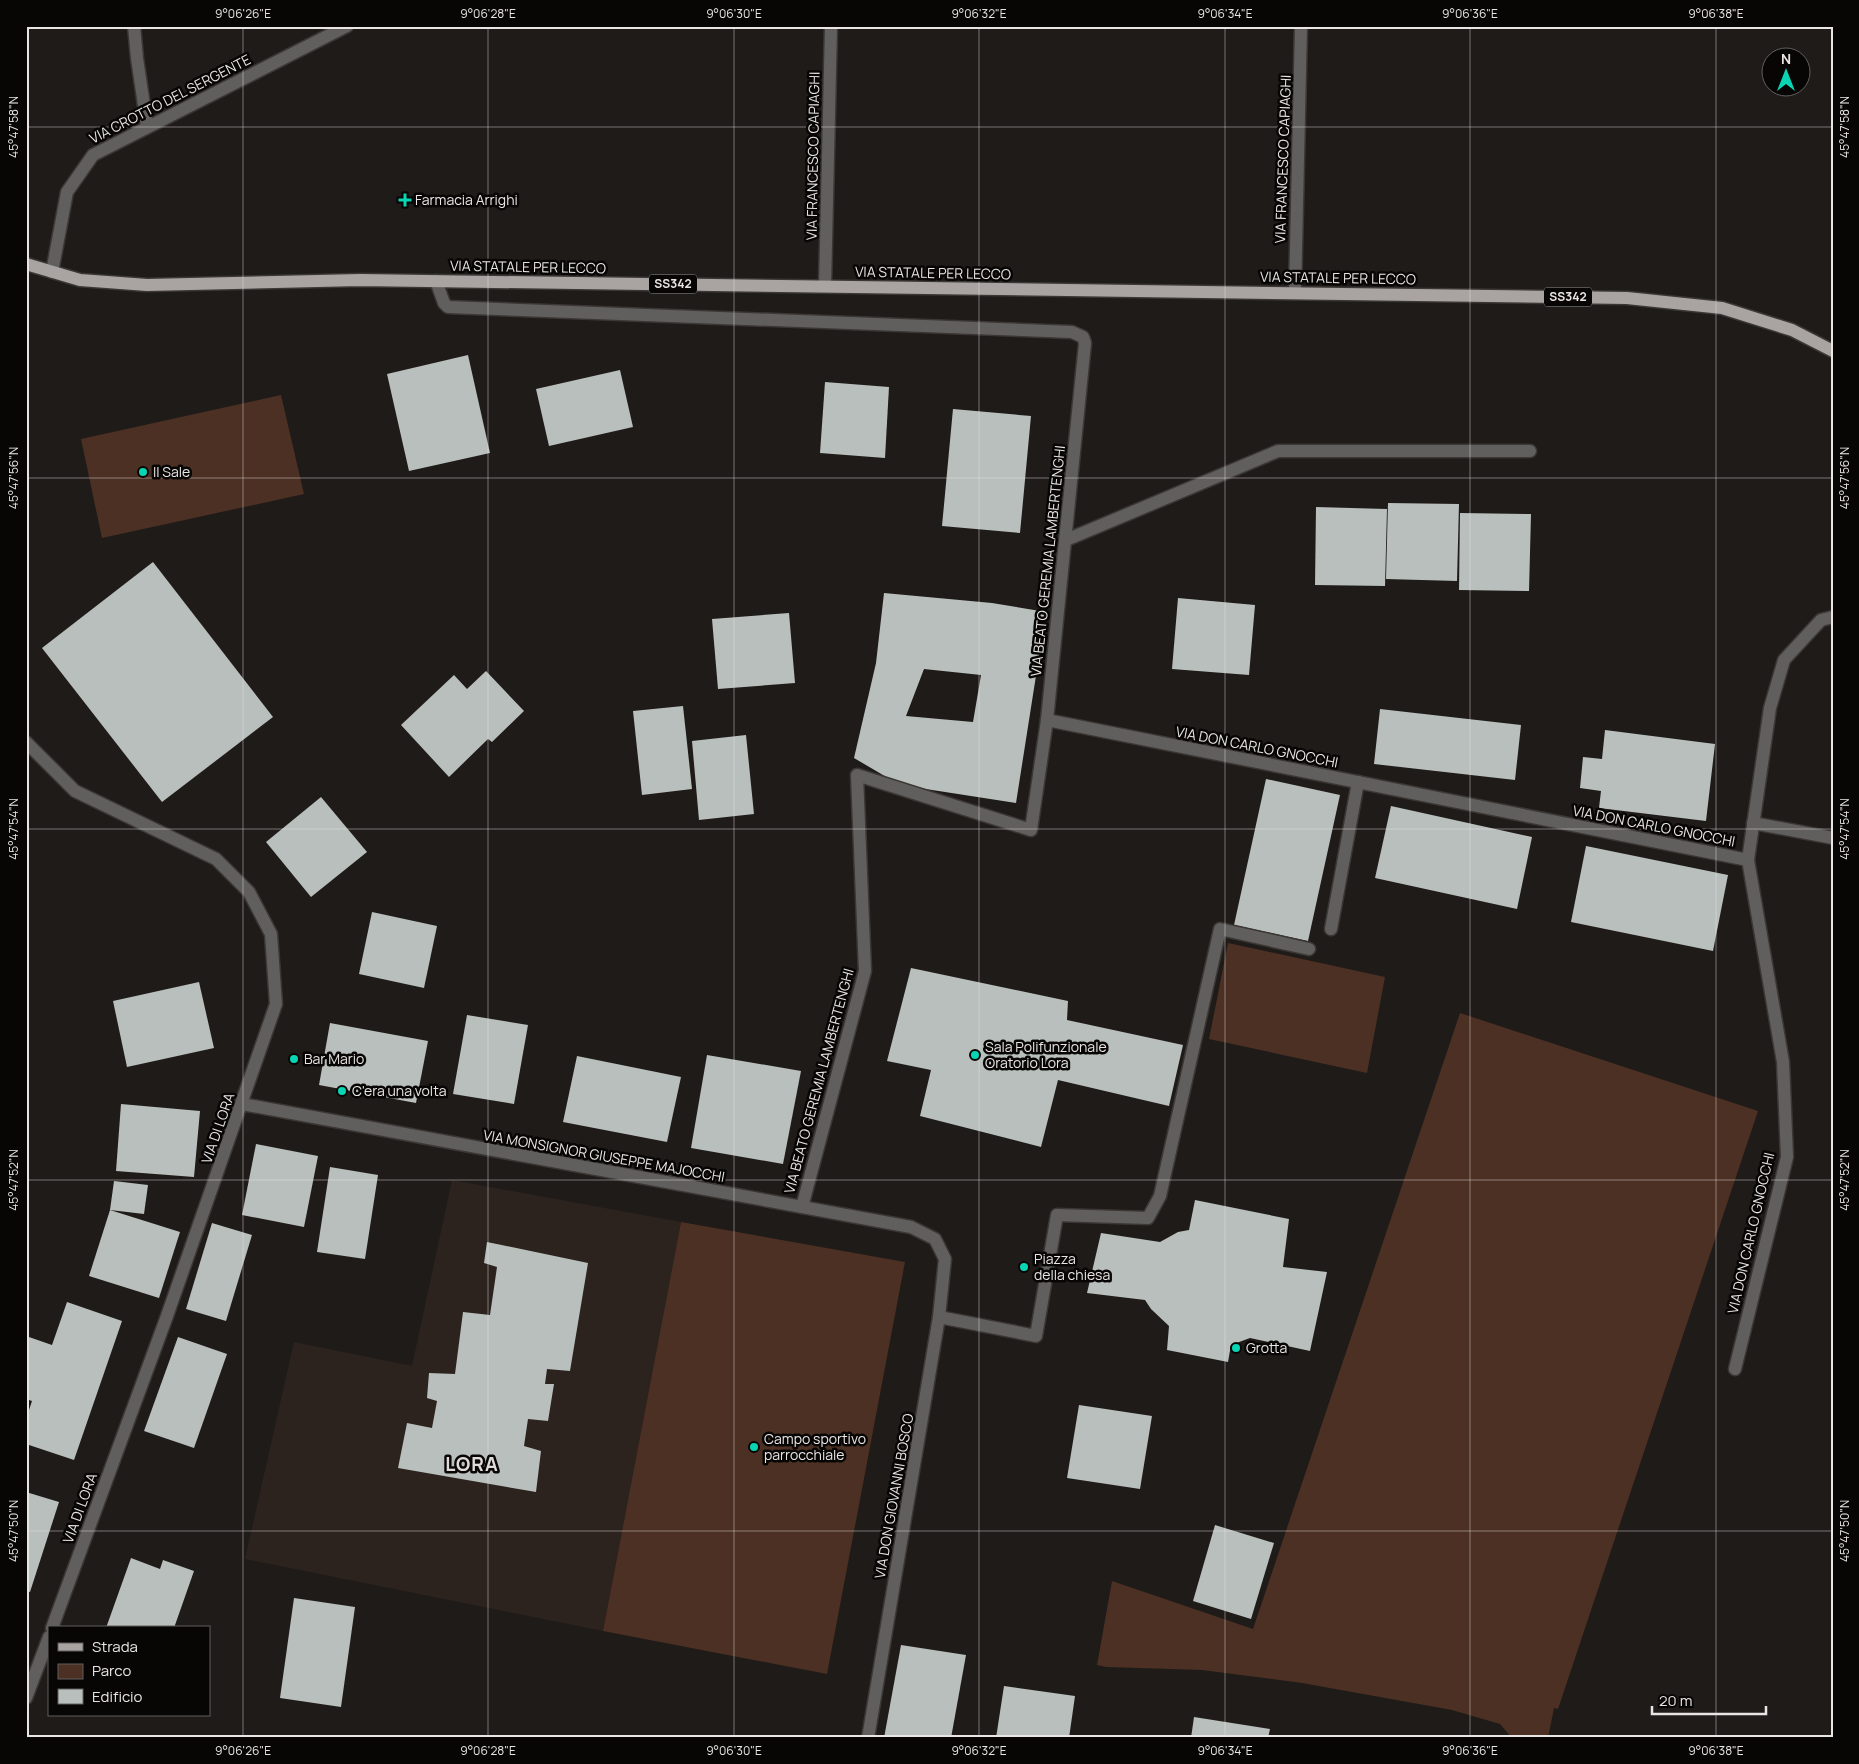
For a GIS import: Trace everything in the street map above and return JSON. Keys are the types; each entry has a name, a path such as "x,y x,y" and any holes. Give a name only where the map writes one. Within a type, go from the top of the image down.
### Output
{"main road":[{"name":"VIA STATALE PER LECCO","path":"26,264 80,280 147,285 360,280 1637,299 1722,308 1792,330 1833,350"}],"street":[{"path":"134,26 136,58 147,126"},
{"name":"VIA CROTTO DEL SERGENTE","path":"52,272 67,192 93,155 347,26"},
{"name":"VIA FRANCESCO CAPIAGHI","path":"825,286 831,26"},
{"name":"VIA FRANCESCO CAPIAGHI","path":"1295,293 1302,26"},
{"name":"VIA BEATO GEREMIA LAMBERTENGHI","path":"436,281 444,303 448,307 1062,332 1078,334 1083,338 1086,350 1047,720 1031,830 857,775 865,971 802,1207"},
{"path":"1066,540 1278,451 1530,451"},
{"path":"1748,860 1770,708 1784,660 1821,620 1833,617"},
{"name":"VIA DON CARLO GNOCCHI","path":"1047,720 1748,860 1783,1062 1786,1157 1735,1368"},
{"name":"VIA DI LORA","path":"26,742 75,791 216,859 249,892 271,934 276,1004 167,1316 53,1626"},
{"path":"1331,929 1358,782"},
{"path":"1753,823 1833,838"},
{"path":"939,1317 1036,1336 1056,1215 1148,1218 1160,1196 1220,929 1309,949"},
{"name":"VIA MONSIGNOR GIUSEPPE MAJOCCHI","path":"242,1104 911,1227 936,1239 945,1259"},
{"name":"VIA DON GIOVANNI BOSCO","path":"868,1738 939,1317 945,1259"},
{"path":"26,1698 48,1640"}],"shaded area":[{"path":"452,1180 681,1222 603,1631 245,1559 294,1342 412,1366"}],"green space":[{"path":"281,395 304,494 102,538 81,439"},
{"path":"1228,943 1385,977 1367,1073 1209,1039"},
{"path":"1460,1013 1758,1111 1558,1709 1554,1708 1548,1738 1512,1738 1500,1724 1452,1710 1302,1683 1202,1670 1107,1667 1097,1665 1112,1581 1253,1629"},
{"name":"Campo sportivo parrocchiale","path":"681,1222 905,1262 827,1674 603,1631"}],"building":[{"path":"468,355 490,453 409,471 387,374"},
{"path":"620,370 633,427 549,446 536,389"},
{"path":"825,382 889,387 885,458 820,453"},
{"path":"953,409 1031,416 1020,533 942,526"},
{"path":"1388,503 1459,504 1457,581 1386,579"},
{"path":"1316,507 1387,509 1385,586 1315,585"},
{"path":"1460,513 1531,514 1529,591 1459,590"},
{"path":"153,562 273,717 162,802 42,648"},
{"path":"884,593 992,603 1046,612 1016,803 900,785 854,758 876,663","holes":["924,669 981,675 973,722 906,716"]},
{"path":"1178,598 1255,605 1249,675 1172,669"},
{"path":"789,613 795,683 718,689 712,619"},
{"path":"486,671 524,711 492,742 488,739 449,777 401,725 454,675 467,689"},
{"path":"683,706 692,789 642,795 633,711"},
{"path":"1380,709 1521,725 1515,780 1374,764"},
{"path":"1605,730 1715,744 1706,821 1599,808 1601,791 1580,788 1583,757 1602,759"},
{"path":"746,735 754,814 699,820 692,741"},
{"path":"1266,779 1340,795 1308,941 1234,925"},
{"path":"321,797 367,852 311,897 266,842"},
{"path":"1391,806 1532,837 1517,909 1375,878"},
{"path":"1586,846 1728,875 1713,951 1571,922"},
{"path":"372,912 437,926 424,988 359,974"},
{"path":"911,968 1068,1001 1067,1020 1183,1045 1169,1106 1058,1080 1041,1147 920,1116 931,1070 887,1061"},
{"path":"199,982 214,1048 127,1067 113,1001"},
{"path":"467,1015 528,1025 514,1104 453,1094"},
{"path":"330,1023 428,1041 416,1103 319,1085"},
{"path":"707,1055 801,1071 783,1164 691,1148"},
{"path":"577,1056 681,1077 667,1142 563,1122"},
{"path":"121,1104 200,1111 194,1177 116,1171"},
{"path":"256,1144 318,1156 304,1227 242,1215"},
{"path":"330,1167 378,1175 365,1259 317,1252"},
{"path":"114,1181 148,1185 144,1214 110,1210"},
{"path":"1195,1200 1289,1219 1283,1267 1327,1272 1310,1351 1250,1338 1231,1345 1228,1362 1167,1350 1169,1326 1151,1309 1145,1300 1087,1293 1101,1233 1160,1242 1178,1232 1189,1230"},
{"path":"110,1210 180,1232 159,1298 89,1276"},
{"path":"212,1223 252,1235 226,1321 186,1309"},
{"path":"487,1242 588,1263 570,1371 547,1369 545,1384 554,1384 548,1421 528,1419 524,1446 541,1451 536,1492 398,1468 407,1423 432,1428 437,1401 427,1398 429,1373 455,1374 463,1312 490,1315 497,1267 484,1263"},
{"path":"67,1302 122,1321 74,1460 26,1444 26,1419 32,1401 26,1399 26,1336 52,1345"},
{"path":"178,1337 227,1354 194,1448 144,1431"},
{"path":"1079,1405 1152,1416 1140,1489 1067,1478"},
{"path":"26,1492 59,1502 30,1592 26,1591"},
{"path":"1215,1525 1274,1543 1251,1619 1193,1601"},
{"path":"131,1558 160,1569 163,1560 194,1571 175,1626 107,1626"},
{"path":"294,1598 355,1607 341,1707 280,1698"},
{"path":"901,1645 966,1655 951,1738 884,1738"},
{"path":"1004,1686 1075,1696 1069,1738 996,1738"},
{"path":"1194,1717 1270,1729 1268,1738 1191,1738"}],"place":[{"name":"Farmacia Arrighi","path":"405,200"},
{"name":"Il Sale","path":"143,472"},
{"name":"Sala Polifunzionale Oratorio Lora","path":"975,1055"},
{"name":"Bar Mario","path":"294,1059"},
{"name":"C'era una volta","path":"342,1091"},
{"name":"Piazza della chiesa","path":"1024,1267"},
{"name":"Grotta","path":"1236,1348"},
{"name":"Campo sportivo parrocchiale","path":"754,1447"}],"district":[{"name":"LORA","path":"472,1464"}]}
